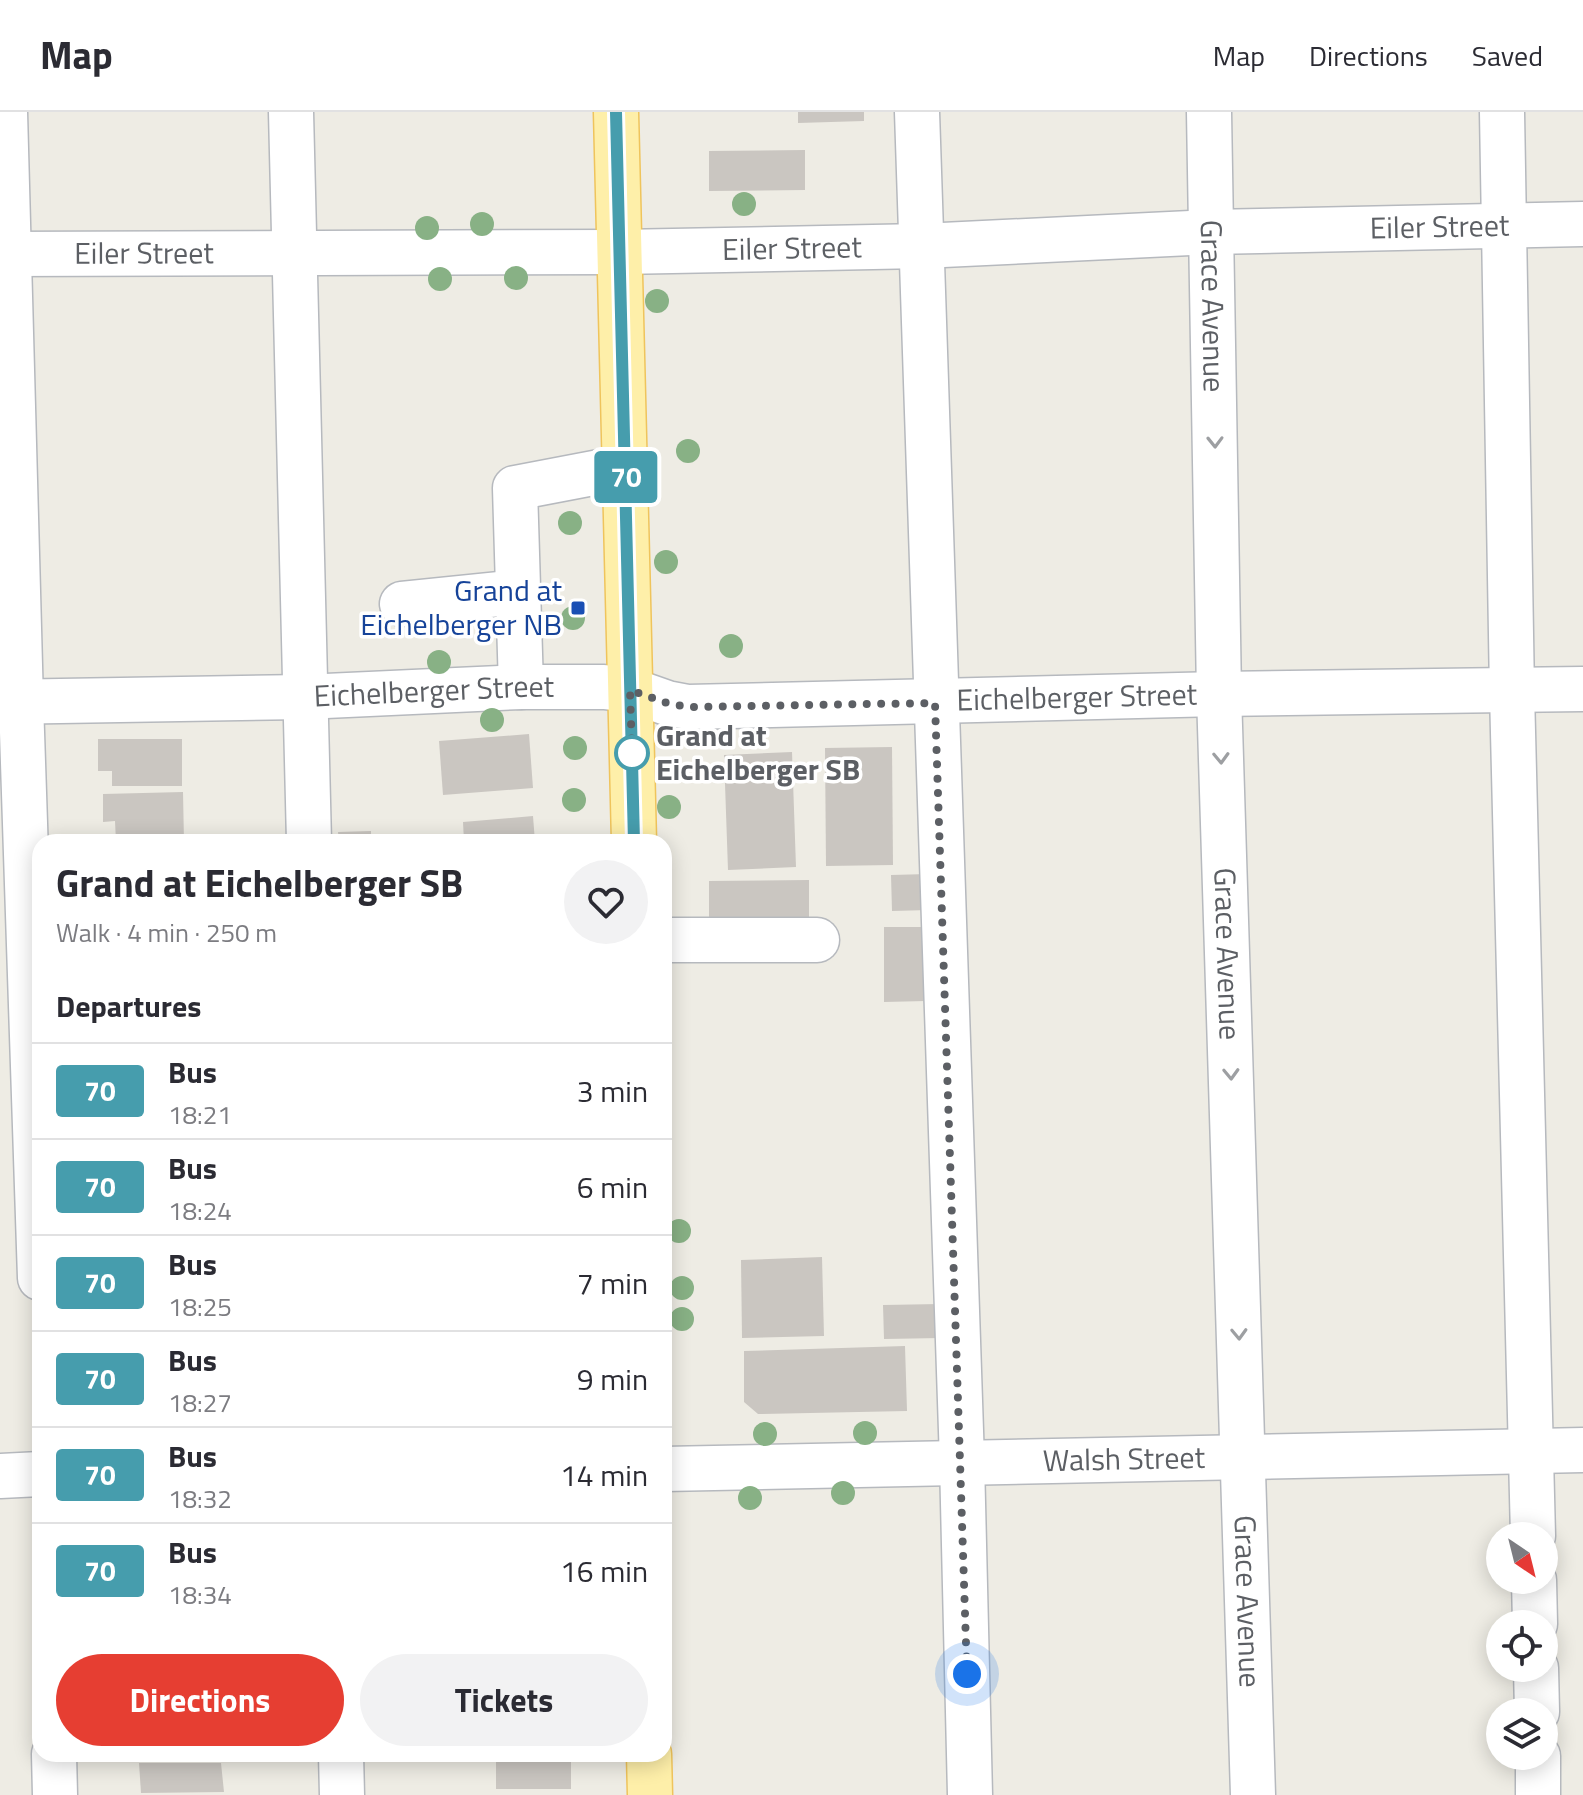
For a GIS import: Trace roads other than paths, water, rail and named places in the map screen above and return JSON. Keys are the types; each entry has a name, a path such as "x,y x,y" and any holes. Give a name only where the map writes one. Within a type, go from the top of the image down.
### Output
{"main road":[{"path":"616,112 634,834"},
{"path":"649,1762 650,1795"}],"street":[{"path":"5,112 10,702 32,1124"},
{"path":"291,112 309,834"},
{"path":"917,112 962,1461 970,1795"},
{"name":"Grace Avenue","path":"1209,112 1219,694 1253,1795"},
{"path":"1502,112 1512,692 1533,1522"},
{"name":"Eiler Street","path":"5,254 620,252 922,246 1211,232 1583,224"},
{"path":"521,687 515,488 625,467"},
{"path":"402,604 518,592"},
{"name":"Eichelberger Street","path":"10,702 304,697 521,687 630,690 688,707 1583,689"},
{"path":"672,940 817,940"},
{"name":"Walsh Street","path":"672,1469 1583,1450"},
{"path":"0,1476 32,1474"},
{"path":"54,1762 55,1795"},
{"path":"341,1762 342,1795"},
{"path":"1538,1770 1538,1795"}],"place":[{"name":"Grand at Eichelberger NB","path":"578,608"},
{"name":"Grand at Eichelberger SB","path":"632,753"}]}
